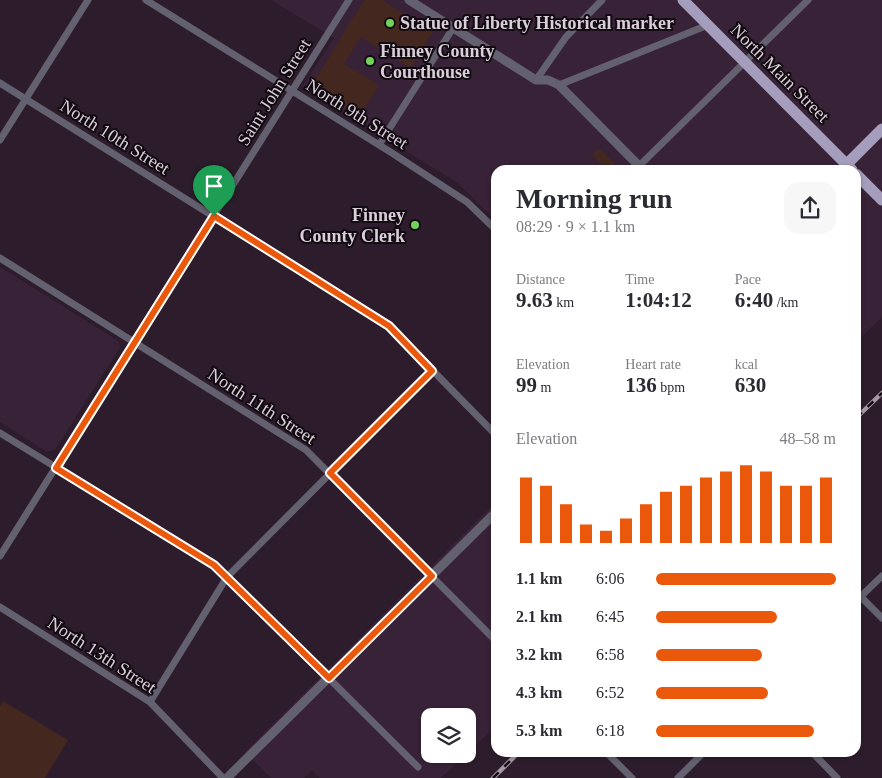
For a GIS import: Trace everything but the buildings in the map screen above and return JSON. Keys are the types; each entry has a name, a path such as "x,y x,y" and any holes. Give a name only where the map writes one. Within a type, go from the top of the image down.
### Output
{"main road":[{"name":"North Main Street","path":"683,0 844,165"},
{"path":"850,165 882,129"},
{"path":"861,179 882,200"}],"street":[{"path":"0,140 88,0"},
{"name":"North 9th Street","path":"146,0 379,145 466,202 491,225"},
{"name":"Saint John Street","path":"0,556 349,0"},
{"path":"536,80 566,37 602,0"},
{"path":"644,165 744,62 808,0"},
{"path":"413,1 536,80 548,80 559,84 638,165"},
{"path":"559,84 708,25"},
{"path":"379,145 453,28"},
{"name":"North 10th Street","path":"0,83 389,326 491,430"},
{"name":"North 11th Street","path":"0,258 306,450 491,636"},
{"path":"150,702 227,577 432,371"},
{"path":"0,433 214,565 418,767"},
{"path":"227,778 491,517"},
{"path":"861,594 882,576"},
{"path":"861,600 882,618"},
{"name":"North 13th Street","path":"0,608 150,702 223,778"},
{"path":"611,757 632,778"},
{"path":"678,778 699,757"},
{"path":"817,757 837,778"}],"shaded area":[{"path":"271,0 882,0 882,317 861,337 861,165 491,165 491,216 458,183 302,87 334,38"},
{"path":"364,0 382,0 433,32 411,68 361,37 344,64 379,85 360,116 311,86"},
{"path":"599,148 616,165 602,165 592,155"},
{"path":"0,267 117,340 120,345 56,448 52,451 46,451 0,422"},
{"path":"491,507 491,730 476,745 476,708 421,708 421,763 457,763 441,778 320,778 312,770 304,778 271,778 245,752"},
{"path":"3,701 68,740 45,778 0,778 0,706"}],"railway":[{"path":"861,413 882,393"},
{"path":"493,778 514,757"}],"place":[{"name":"Statue of Liberty Historical marker","path":"390,23"},
{"name":"Finney County Courthouse","path":"370,61"},
{"name":"Finney County Clerk","path":"415,225"}],"route":[{"path":"214,216 389,326 432,371 330,473 432,576 329,678 214,565 56,468 214,216"}]}
